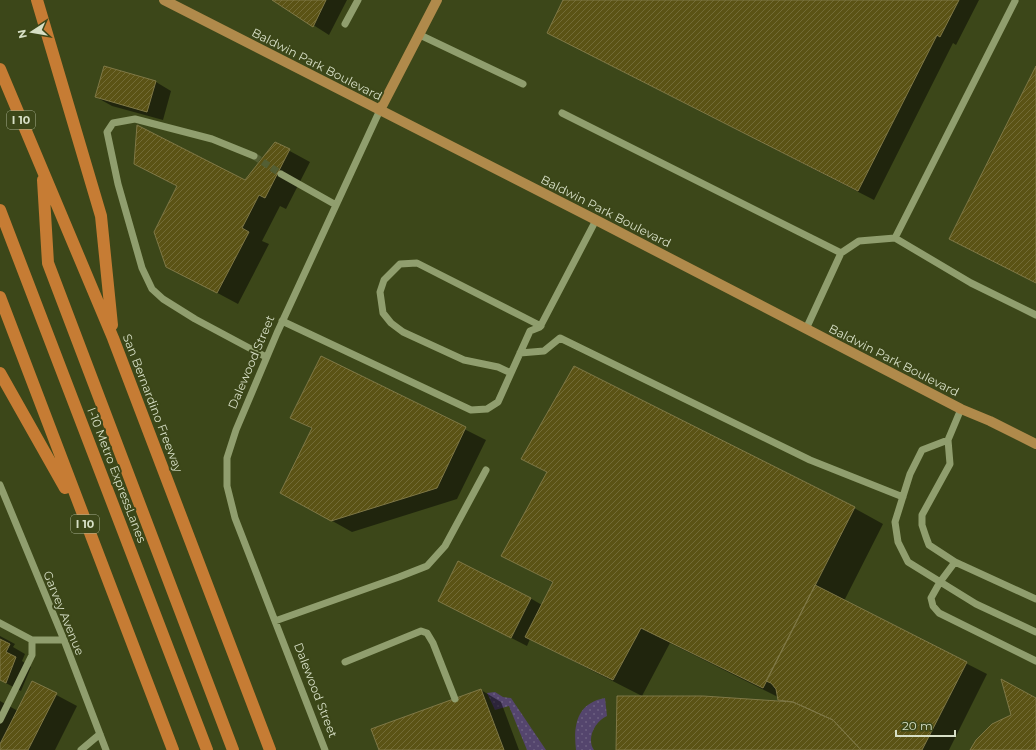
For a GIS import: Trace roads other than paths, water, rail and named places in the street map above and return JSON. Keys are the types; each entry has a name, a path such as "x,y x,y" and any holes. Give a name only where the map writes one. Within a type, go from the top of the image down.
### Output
{"highway":[{"path":"37,0 101,216 113,338"},
{"name":"San Bernardino Freeway","path":"0,69 113,338 270,750"},
{"path":"42,170 48,263 233,750"},
{"name":"I-10 Metro ExpressLanes","path":"0,210 207,750"},
{"name":"I 10","path":"0,297 84,522 173,750"},
{"path":"0,373 84,522"}],"main road":[{"name":"Baldwin Park Boulevard","path":"164,0 596,220 961,409 990,421 1036,444"},
{"name":"Dalewood Street","path":"380,110 437,0"}],"street":[{"path":"345,24 358,0"},
{"path":"895,238 1016,1"},
{"path":"420,35 523,84"},
{"name":"Dalewood Street","path":"325,750 235,518 227,486 227,458 236,430 266,357 380,110"},
{"path":"562,113 841,253"},
{"path":"254,156 212,139 135,119 113,123 107,132 118,184 142,268 152,289 162,299 195,319 266,357"},
{"path":"281,174 336,205"},
{"path":"282,321 471,410 486,409 498,402 530,331 541,326 596,220"},
{"path":"806,329 841,253 859,241 895,238 972,283 1036,315"},
{"path":"511,373 498,367 464,360 403,332 391,323 384,314 380,302 380,292 384,280 400,264 417,263 541,326"},
{"path":"520,353 544,351 560,338 810,460 903,497"},
{"path":"961,409 948,440 950,464 922,515 922,525 929,545 955,562 1036,599"},
{"path":"948,440 922,450 910,474 895,522 898,542 908,562 976,604 1036,632"},
{"path":"276,621 427,566 445,546 486,470"},
{"name":"Garvey Avenue","path":"0,485 64,640 106,750"},
{"path":"955,562 940,582 931,598 933,606 939,613 1036,661"},
{"path":"0,623 32,640 64,640"},
{"path":"345,662 421,631 427,633 433,643 455,698"},
{"path":"0,720 32,655 32,640"},
{"path":"81,750 100,734"}],"tunnel":[{"path":"254,156 281,174"}]}
